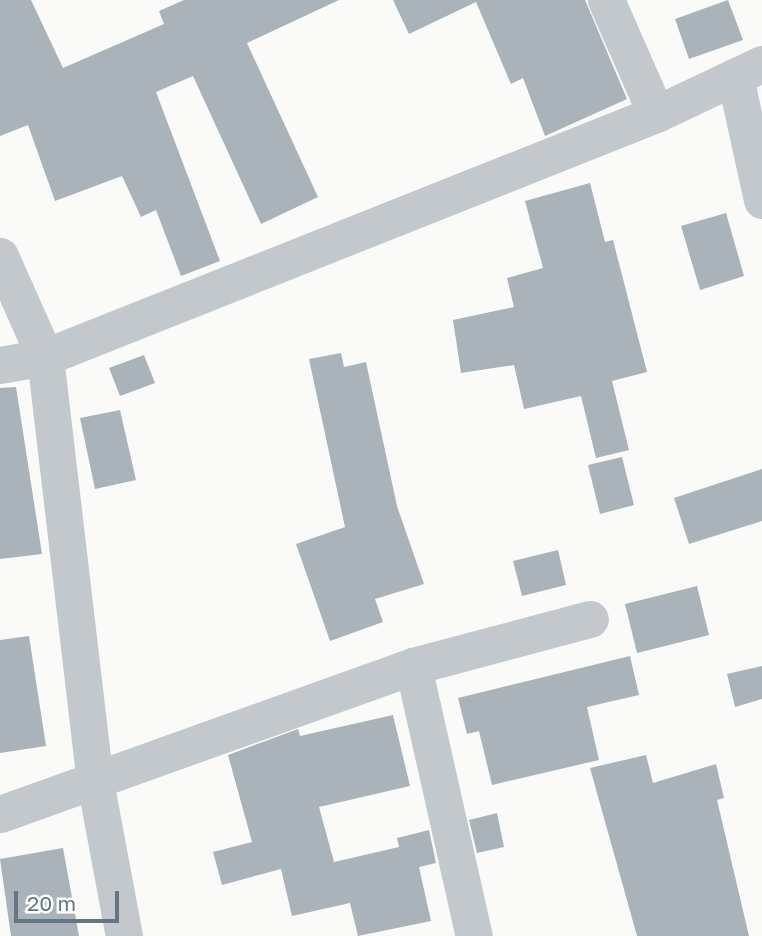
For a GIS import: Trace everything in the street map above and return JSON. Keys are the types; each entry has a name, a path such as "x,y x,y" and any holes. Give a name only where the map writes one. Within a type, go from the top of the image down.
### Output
{"street":[{"path":"607,0 656,114"},
{"path":"0,365 45,357 656,114 749,70 762,200"},
{"path":"0,256 45,357 94,776 124,936"},
{"path":"0,814 94,776 413,666 590,619"},
{"path":"413,666 474,936"}],"building":[{"path":"0,0 31,0 63,68 164,24 159,11 184,0 339,0 247,43 318,197 261,224 193,76 156,92 220,261 181,276 156,210 141,217 122,176 55,201 28,125 0,136"},
{"path":"393,0 585,0 627,99 545,136 523,78 511,84 476,2 409,34"},
{"path":"728,0 743,40 689,59 675,19"},
{"path":"590,183 605,242 613,240 647,372 612,381 629,450 596,458 581,396 524,409 514,365 461,373 453,320 514,307 507,278 543,268 525,201"},
{"path":"726,213 744,276 700,290 681,226"},
{"path":"341,353 344,367 366,362 397,506 424,584 375,599 383,622 330,641 296,544 345,527 309,359"},
{"path":"144,355 155,383 120,396 109,368"},
{"path":"16,387 42,554 0,559 0,388"},
{"path":"120,410 136,480 95,489 80,418"},
{"path":"622,457 634,505 600,514 588,465"},
{"path":"762,469 762,521 689,544 674,498"},
{"path":"558,550 566,585 522,596 513,561"},
{"path":"697,586 709,635 637,653 625,604"},
{"path":"29,636 46,746 0,753 0,640"},
{"path":"630,656 639,695 587,707 599,760 492,785 479,731 467,734 458,698"},
{"path":"762,666 762,699 735,707 727,674"},
{"path":"393,715 410,786 319,807 334,862 399,847 397,838 429,830 436,863 419,867 431,921 358,936 350,903 292,916 281,869 222,885 213,852 252,842 228,755 298,729 300,736"},
{"path":"646,755 653,783 716,764 724,798 717,800 749,936 637,936 590,768"},
{"path":"497,813 504,847 477,853 469,820"},
{"path":"63,848 79,936 11,936 0,859"}]}
